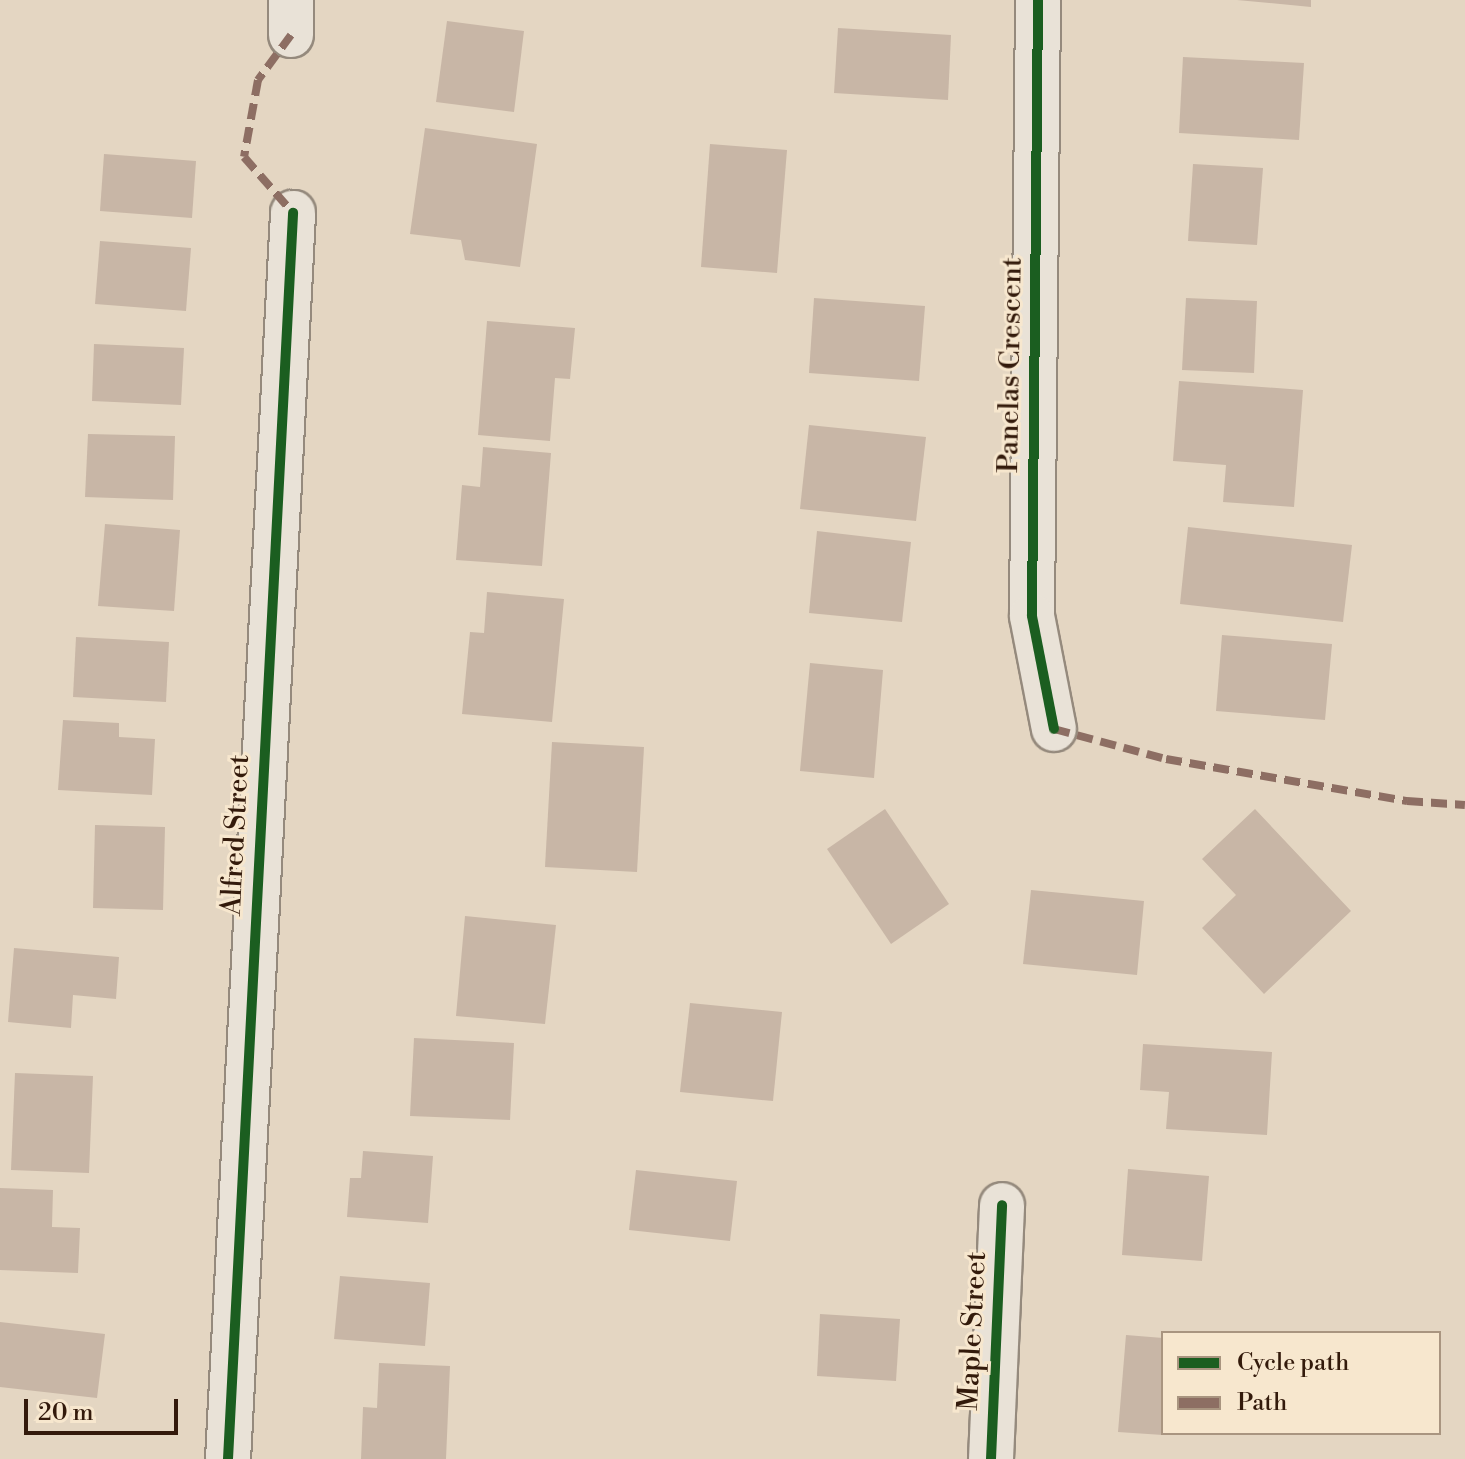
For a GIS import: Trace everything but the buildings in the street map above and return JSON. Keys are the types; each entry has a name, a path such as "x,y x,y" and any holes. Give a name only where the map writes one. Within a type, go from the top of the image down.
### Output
{"street":[{"name":"Panelas Crescent","path":"1038,0 1032,616 1054,729"},
{"name":"Alfred Street","path":"228,1459 293,213"},
{"name":"Maple Street","path":"991,1459 1002,1205"}],"marked path":[{"path":"291,35 258,80 244,157 293,213"},
{"path":"1054,729 1166,759 1407,801 1465,805"}],"cycle path":[{"path":"1038,0 1032,616 1054,729"},
{"path":"228,1459 293,213"},
{"path":"991,1459 1002,1205"}]}
